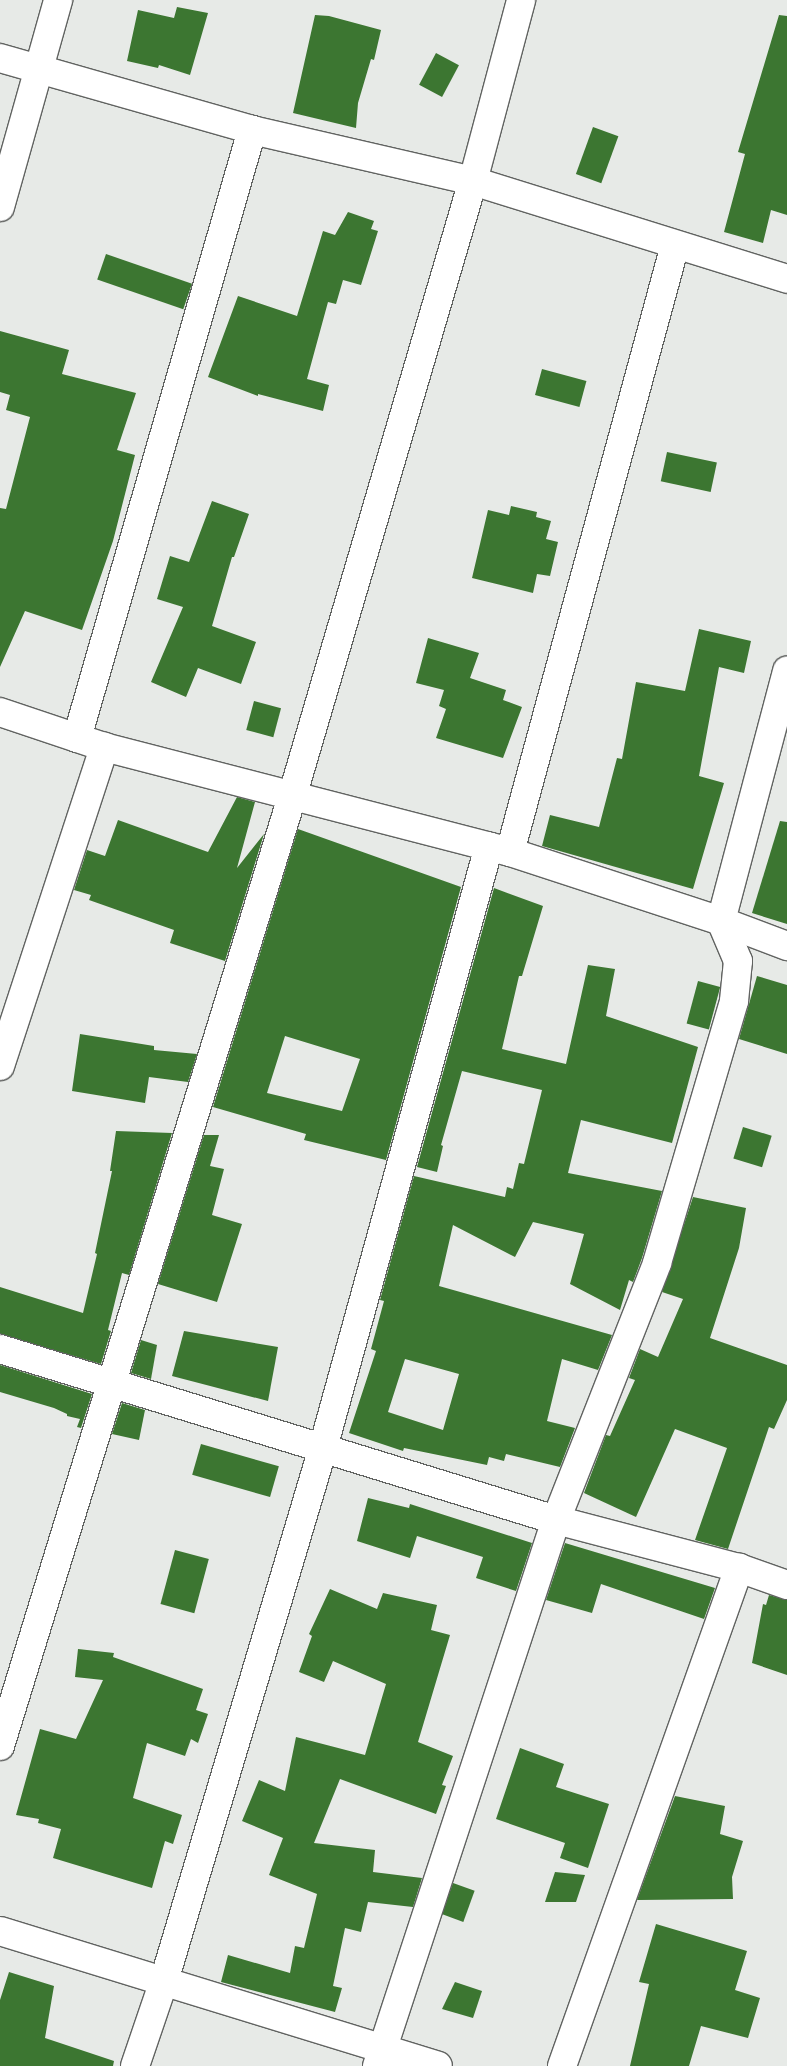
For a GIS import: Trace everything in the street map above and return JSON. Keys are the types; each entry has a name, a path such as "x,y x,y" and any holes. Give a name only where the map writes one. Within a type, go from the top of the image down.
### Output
{"street":[{"path":"0,207 58,0"},
{"path":"0,1746 113,1384 292,797 473,181 521,0"},
{"path":"0,58 252,130 473,181 787,279"},
{"path":"77,738 252,130"},
{"path":"135,2066 164,1981 323,1448 675,245"},
{"path":"380,2058 556,1520 657,1263 734,1001 738,961 721,922 787,671"},
{"path":"0,712 104,747 499,849 721,922 787,946"},
{"path":"0,1066 104,747"},
{"path":"0,1349 556,1520 739,1568 787,1585"},
{"path":"562,2066 739,1568"},
{"path":"0,1931 164,1981 380,2058 438,2066"}],"building":[{"path":"177,7 208,13 190,75 159,65 158,68 127,61 138,10 174,18"},
{"path":"315,15 329,16 381,30 374,60 371,59 358,103 356,128 293,113"},
{"path":"779,15 787,16 787,215 771,210 763,243 724,232 745,154 738,152"},
{"path":"436,53 459,65 442,97 419,85"},
{"path":"593,127 618,136 601,183 576,174"},
{"path":"348,212 374,221 371,229 378,231 361,285 343,280 336,304 328,302 307,379 329,385 323,411 258,394 258,396 208,377 238,296 297,316 323,231 335,235"},
{"path":"106,254 192,284 183,309 97,280"},
{"path":"0,331 69,350 62,374 136,393 117,450 135,455 113,541 82,630 25,611 0,667 0,508 6,509 30,417 6,410 10,395 0,392"},
{"path":"542,369 586,381 579,407 535,395"},
{"path":"667,452 717,463 711,492 661,481"},
{"path":"212,501 249,514 234,557 232,557 212,626 256,642 241,684 198,668 186,697 151,682 183,607 157,599 170,556 189,562"},
{"path":"511,506 537,512 536,517 551,521 546,539 558,542 550,576 537,574 533,593 472,578 488,510 509,515"},
{"path":"699,629 751,641 744,673 719,667 699,776 724,783 693,889 542,846 550,815 599,827 617,758 622,759 636,682 685,691"},
{"path":"428,638 479,653 470,678 506,690 503,700 522,707 503,758 436,738 446,709 439,706 444,690 416,683"},
{"path":"254,701 281,708 273,737 246,730"},
{"path":"237,797 255,802 237,868 264,834 225,961 170,943 174,930 89,900 91,895 74,890 87,850 105,856 118,820 208,852"},
{"path":"780,821 787,822 787,924 752,913"},
{"path":"298,829 461,887 386,1160 304,1140 306,1134 213,1107","holes":["285,1036 360,1059 342,1111 267,1093"]},
{"path":"494,888 543,906 522,976 519,976 502,1049 566,1064 588,965 615,969 606,1016 698,1047 672,1143 581,1120 568,1173 662,1191 642,1258 633,1282 629,1280 620,1310 570,1284 584,1234 533,1222 515,1257 453,1225 439,1286 612,1335 598,1370 562,1359 547,1421 575,1428 560,1467 506,1454 504,1461 489,1457 487,1465 404,1448 403,1451 349,1433 376,1351 371,1349 384,1301 380,1300 414,1176 505,1197 507,1187 513,1189 519,1163 524,1164 542,1090 462,1071 441,1145 443,1146 437,1172 417,1167","holes":["405,1359 459,1374 443,1430 388,1412"]},
{"path":"757,976 787,985 787,1054 739,1039"},
{"path":"698,981 720,987 709,1029 687,1024"},
{"path":"80,1034 154,1046 154,1050 197,1054 188,1082 149,1077 145,1103 72,1091"},
{"path":"743,1127 772,1136 762,1167 733,1159"},
{"path":"116,1131 172,1133 129,1275 122,1273 108,1330 111,1331 101,1364 0,1334 0,1287 83,1313 97,1254 95,1253 112,1171 110,1171"},
{"path":"204,1135 219,1135 210,1166 224,1169 212,1215 242,1224 217,1302 158,1284"},
{"path":"693,1197 746,1208 739,1248 710,1338 787,1365 787,1400 774,1429 769,1427 728,1549 695,1540 727,1448 675,1429 636,1517 584,1493 606,1435 610,1436 635,1380 629,1378 640,1349 658,1357 683,1299 662,1292"},
{"path":"184,1331 278,1347 268,1401 172,1376"},
{"path":"141,1340 157,1345 151,1379 131,1373"},
{"path":"0,1365 92,1394 81,1428 77,1427 80,1419 67,1416 67,1414 54,1408 0,1392"},
{"path":"122,1403 145,1410 139,1440 112,1434"},
{"path":"201,1444 279,1466 270,1497 192,1475"},
{"path":"368,1498 409,1508 410,1504 532,1543 516,1591 476,1578 483,1557 417,1536 410,1558 357,1541"},
{"path":"565,1543 715,1588 704,1619 601,1584 592,1613 546,1600"},
{"path":"175,1550 209,1559 194,1613 161,1604"},
{"path":"330,1589 377,1609 383,1593 437,1605 431,1630 450,1635 418,1742 453,1756 442,1785 446,1786 436,1814 340,1779 314,1843 375,1850 373,1872 422,1878 413,1907 368,1902 361,1932 345,1928 333,1986 342,1988 335,2012 221,1982 228,1955 290,1973 295,1946 304,1948 317,1894 269,1875 283,1838 242,1821 259,1780 285,1791 296,1737 365,1755 386,1684 333,1661 324,1682 299,1672 312,1636 309,1634"},
{"path":"769,1595 787,1600 787,1675 752,1663 763,1604 766,1605"},
{"path":"78,1649 114,1653 113,1657 203,1689 196,1710 208,1714 198,1743 191,1739 185,1756 147,1743 133,1798 182,1815 173,1844 165,1841 152,1888 53,1858 61,1829 38,1823 39,1819 16,1815 40,1729 76,1739 103,1680 75,1677"},
{"path":"520,1748 564,1764 556,1787 609,1804 588,1868 560,1858 565,1843 496,1819"},
{"path":"675,1796 725,1806 720,1834 743,1841 732,1877 733,1899 637,1900"},
{"path":"555,1872 585,1875 576,1902 545,1902"},
{"path":"453,1883 475,1891 463,1922 442,1914"},
{"path":"656,1924 747,1951 735,1990 760,1998 748,2038 701,2026 689,2066 630,2066 649,1984 639,1982"},
{"path":"9,1972 54,1986 45,2038 114,2061 113,2066 0,2066 0,2000"},
{"path":"455,1982 482,1991 473,2018 442,2009"}]}
